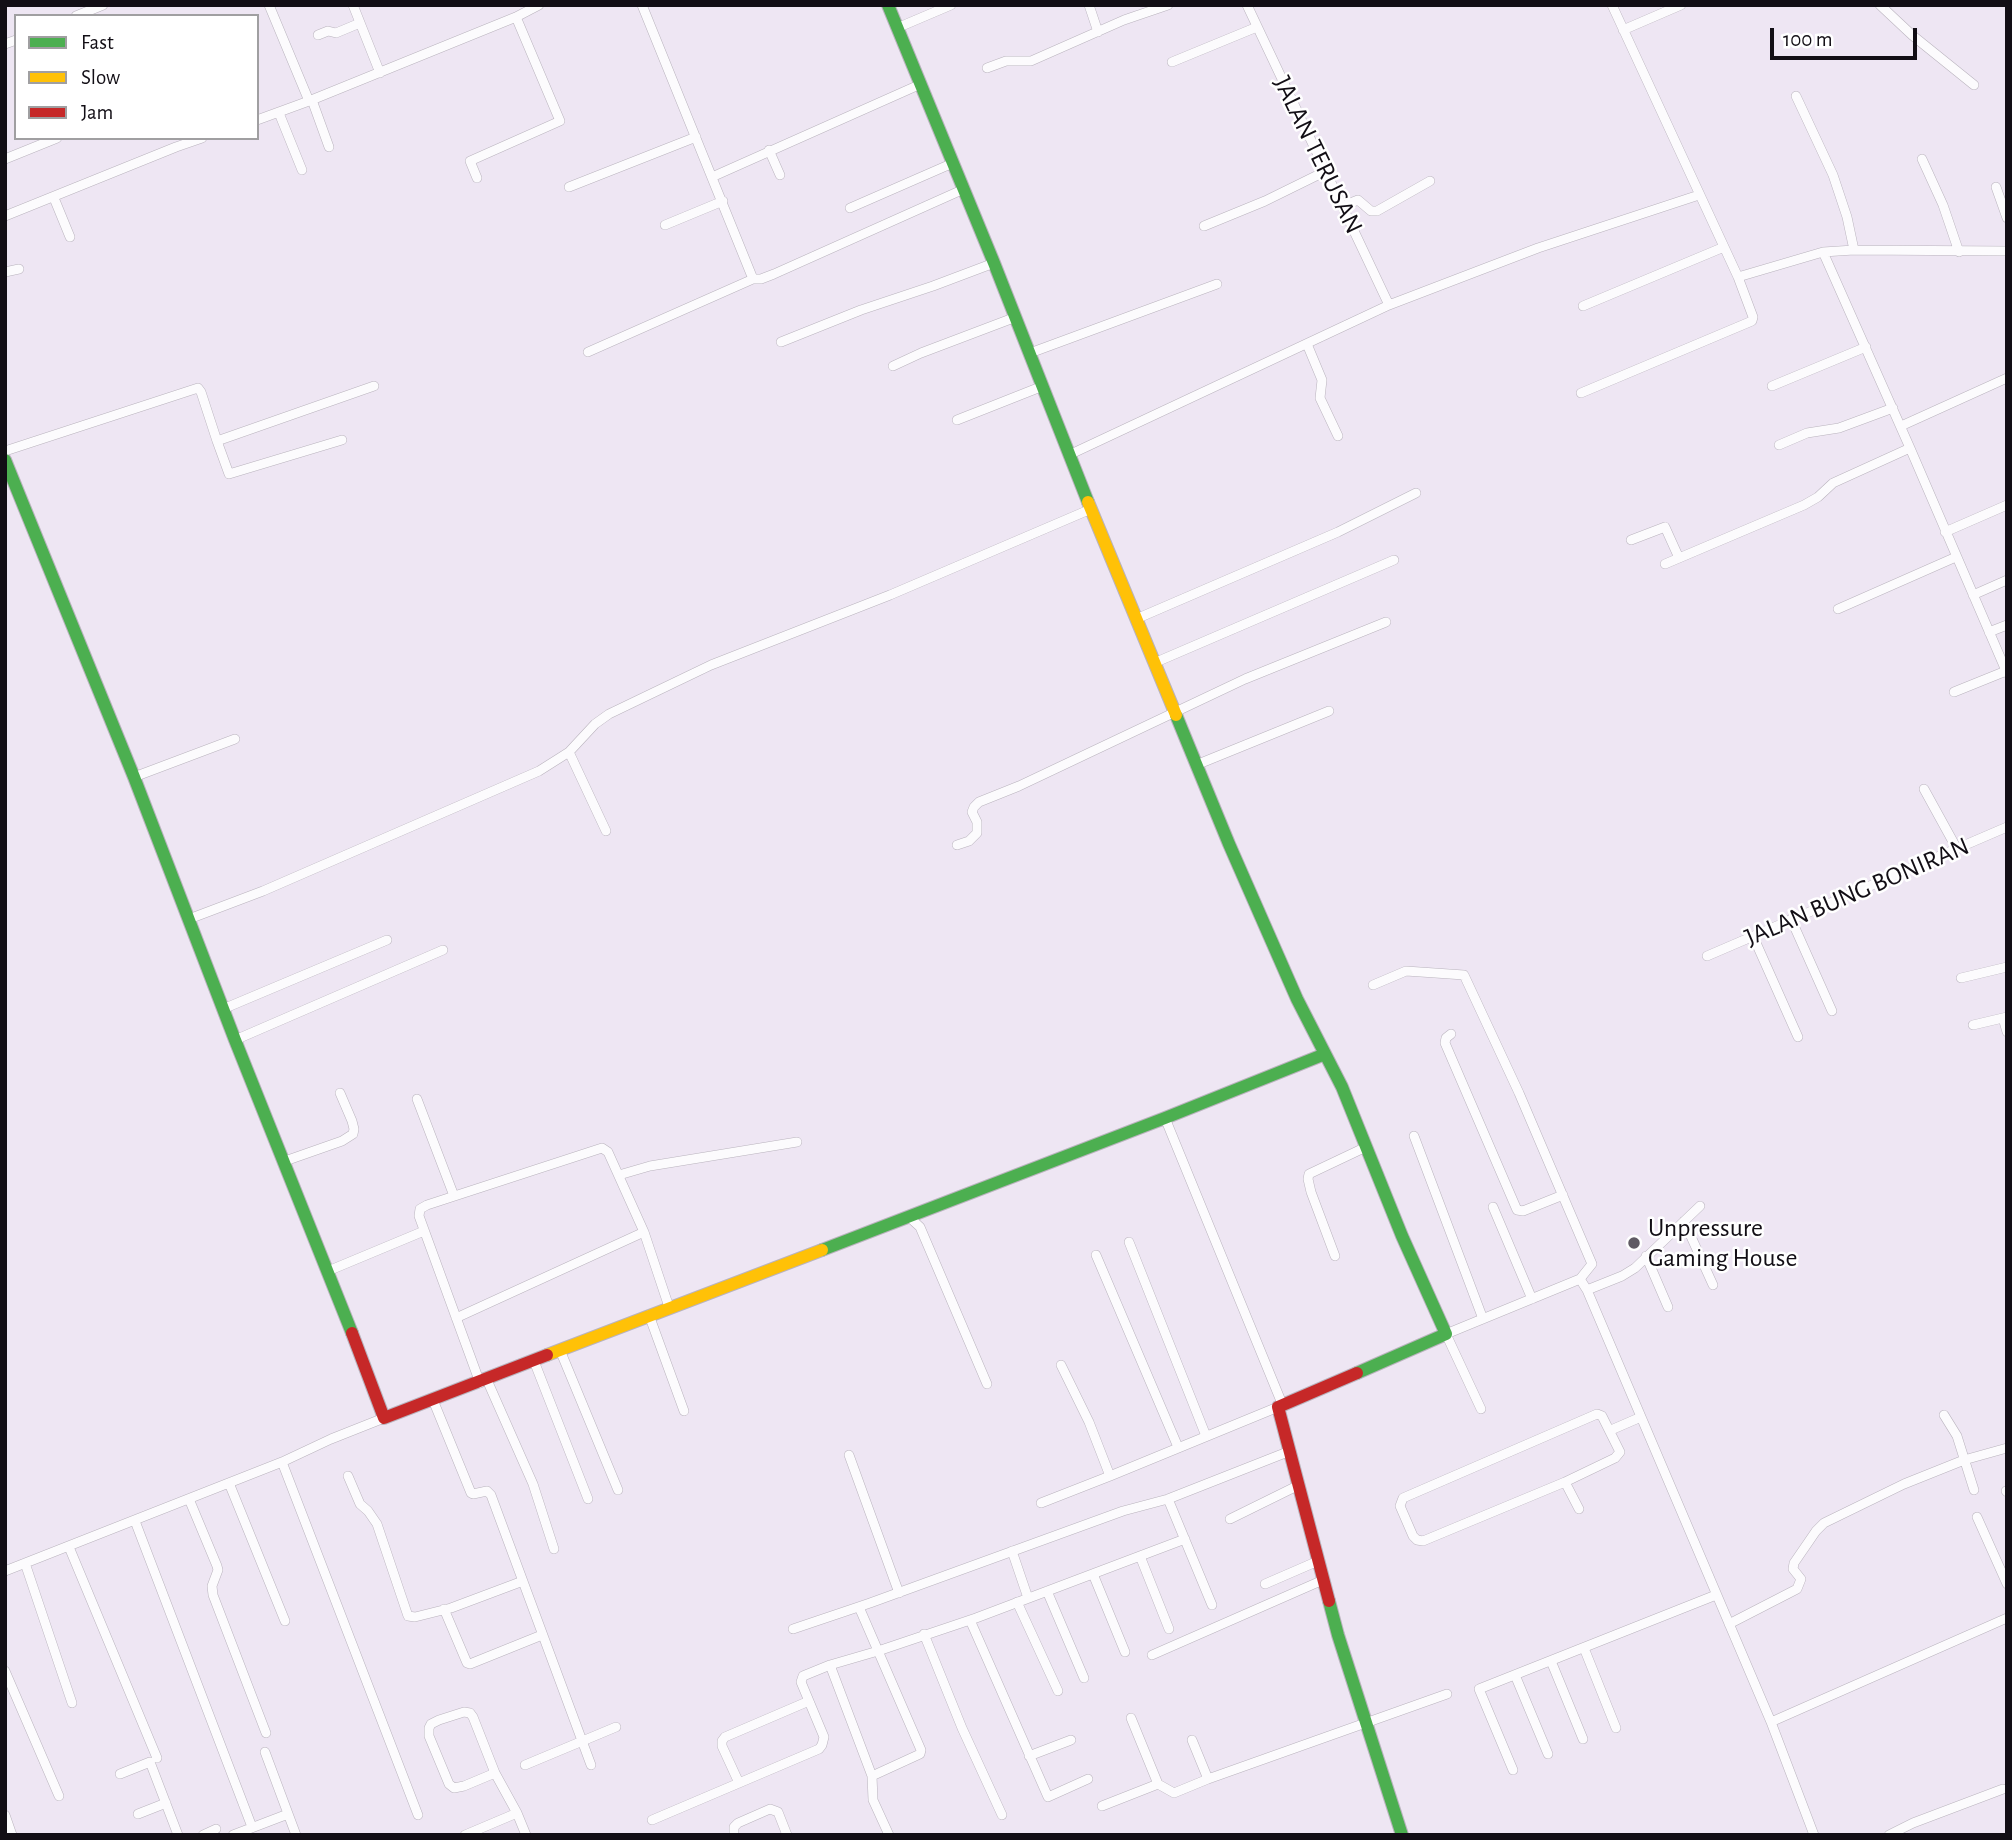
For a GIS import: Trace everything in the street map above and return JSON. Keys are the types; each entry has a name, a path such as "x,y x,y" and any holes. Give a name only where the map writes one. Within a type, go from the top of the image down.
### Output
{"street":[{"path":"81,14 103,5"},
{"path":"269,5 330,147"},
{"path":"353,5 380,73"},
{"path":"259,119 380,73 540,5"},
{"path":"642,5 753,279"},
{"path":"888,5 1196,765 1276,953 1342,1087 1446,1334 1481,1409"},
{"path":"897,28 951,5"},
{"path":"1089,5 1098,32"},
{"path":"987,68 1006,61 1031,61 1124,20 1168,5"},
{"name":"JALAN TERUSAN","path":"1247,5 1389,305"},
{"path":"1580,393 1752,321 1738,277 1612,5"},
{"path":"1623,30 1681,5"},
{"path":"1880,5 1912,35 1974,85"},
{"path":"477,178 470,161 560,121 516,17"},
{"path":"318,35 328,31 339,33 360,23"},
{"path":"1172,62 1257,27"},
{"path":"712,177 921,84"},
{"path":"1796,96 1833,175 1847,217 1854,250"},
{"path":"279,113 302,170"},
{"path":"569,187 696,137"},
{"path":"5,159 52,140"},
{"path":"5,216 54,198 174,143"},
{"path":"769,150 780,175"},
{"path":"1922,159 1943,205 1959,252"},
{"path":"850,208 953,163"},
{"path":"1205,226 1326,171"},
{"path":"1343,206 1358,200 1371,211 1377,211 1430,181"},
{"path":"1996,187 2006,214"},
{"path":"588,352 753,279 774,274 964,189"},
{"path":"1071,454 1389,305 1538,248 1699,195"},
{"path":"54,198 70,237"},
{"path":"665,225 723,201"},
{"path":"1583,306 1724,247"},
{"path":"1738,277 1823,252 2007,251"},
{"path":"1823,252 2006,672 1954,692"},
{"path":"781,342 861,310 994,263"},
{"path":"5,272 19,269"},
{"path":"1030,353 1217,284"},
{"path":"893,366 1016,317"},
{"path":"1307,344 1322,380 1320,398 1338,436"},
{"path":"1772,386 1866,347"},
{"path":"1900,426 2007,378"},
{"path":"217,441 374,386"},
{"path":"957,420 1043,386"},
{"path":"5,451 198,388 229,474 342,440"},
{"path":"1779,445 1807,433 1839,428 1893,408"},
{"path":"1665,564 1804,505 1833,483 1910,448"},
{"path":"5,460 134,776 384,1418"},
{"path":"1136,619 1338,532 1416,493"},
{"path":"1945,532 2007,505"},
{"path":"189,919 263,891 539,771 569,752 595,724 609,714 715,663 890,594 1091,509"},
{"path":"1631,540 1665,527 1679,558"},
{"path":"1838,609 1956,556"},
{"path":"1154,663 1394,560"},
{"path":"1973,595 2007,580"},
{"path":"957,845 969,841 977,833 979,829 972,812 979,802 1020,786 1245,679 1386,622"},
{"path":"1989,632 2007,625"},
{"path":"1196,765 1329,711"},
{"path":"134,776 235,739"},
{"path":"569,752 606,831"},
{"path":"1924,789 1957,849"},
{"name":"JALAN BUNG BONIRAN","path":"1707,956 2007,827"},
{"path":"1791,919 1832,1011"},
{"path":"1753,936 1798,1037"},
{"path":"223,1009 387,940"},
{"path":"235,1040 443,950"},
{"path":"1961,978 2007,967"},
{"path":"1041,1503 1281,1406 1580,1279 1592,1264 1519,1093 1464,975 1406,971 1373,985"},
{"path":"1973,1025 2005,1017 2007,1032"},
{"path":"1451,1034 1446,1038 1446,1043 1517,1210 1523,1211 1563,1195"},
{"path":"5,1571 282,1462 384,1418 1325,1054"},
{"path":"285,1161 342,1141 353,1134 352,1121 340,1093"},
{"path":"417,1098 454,1196"},
{"path":"1165,1118 1281,1406 1290,1451 1338,1635 1402,1835"},
{"path":"1414,1136 1483,1319"},
{"path":"619,1175 650,1166 797,1142"},
{"path":"1335,1256 1311,1192 1309,1174 1366,1147"},
{"path":"554,1549 533,1484 456,1318 419,1216 421,1209 599,1148 608,1152 619,1175 644,1232 669,1307"},
{"path":"1587,1290 1630,1271 1700,1206"},
{"path":"1493,1207 1532,1299"},
{"path":"908,1216 920,1227 987,1384"},
{"path":"1685,1221 1713,1285"},
{"path":"328,1271 424,1231"},
{"path":"456,1318 644,1232"},
{"path":"1129,1242 1206,1436"},
{"path":"1096,1255 1178,1447"},
{"path":"1646,1256 1668,1307"},
{"path":"1580,1279 1729,1623 1814,1835"},
{"path":"649,1315 684,1410"},
{"path":"560,1350 618,1490"},
{"path":"534,1361 588,1499"},
{"path":"1061,1364 1089,1422 1110,1476"},
{"path":"433,1401 471,1493 487,1491 491,1495 591,1765"},
{"path":"1597,1414 1602,1416 1611,1430 1619,1454 1565,1482 1419,1542 1413,1536 1400,1506 1403,1498 1597,1414"},
{"path":"1944,1415 1957,1436 1973,1490"},
{"path":"1611,1430 1641,1417"},
{"path":"1729,1623 1797,1589 1801,1579 1793,1569 1794,1563 1824,1523 1904,1484 1964,1460 2007,1448"},
{"path":"793,1629 1123,1511 1168,1499 1290,1451"},
{"path":"849,1455 899,1593"},
{"path":"282,1462 418,1815"},
{"path":"348,1475 360,1504 373,1516 377,1524 408,1616 444,1609 523,1581"},
{"path":"1565,1482 1579,1509"},
{"path":"229,1483 285,1621"},
{"path":"1230,1518 1299,1485"},
{"path":"189,1499 218,1566 212,1586 213,1595 266,1733"},
{"path":"1168,1499 1212,1605"},
{"path":"1978,1517 2007,1584"},
{"path":"135,1521 252,1827"},
{"path":"652,1820 819,1748 824,1737 801,1678 806,1674 970,1620 1185,1539"},
{"path":"69,1547 157,1758"},
{"path":"1012,1550 1028,1598"},
{"path":"1140,1556 1169,1629"},
{"path":"1265,1584 1318,1561"},
{"path":"25,1563 72,1703"},
{"path":"1093,1574 1125,1652"},
{"path":"1152,1655 1323,1580"},
{"path":"1047,1591 1084,1678"},
{"path":"1513,1770 1479,1689 1716,1595"},
{"path":"1017,1602 1058,1691"},
{"path":"859,1607 922,1751 872,1776"},
{"path":"444,1609 467,1663 542,1635"},
{"path":"1770,1722 2007,1618"},
{"path":"970,1620 1048,1797 1087,1779"},
{"path":"924,1634 962,1728 1002,1815"},
{"path":"1584,1648 1616,1728"},
{"path":"1551,1661 1583,1739"},
{"path":"830,1665 872,1776 873,1800 889,1835"},
{"path":"5,1671 59,1796"},
{"path":"1515,1675 1548,1754"},
{"path":"1130,1718 1158,1784 1174,1793 1447,1694"},
{"path":"739,1783 722,1746 725,1737 809,1701"},
{"path":"495,1773 459,1788 449,1784 429,1736 431,1724 464,1712 470,1713 495,1773 526,1835"},
{"path":"525,1765 616,1727"},
{"path":"1029,1756 1071,1740"},
{"path":"1192,1740 1208,1779"},
{"path":"265,1752 296,1835"},
{"path":"120,1773 150,1762 178,1835"},
{"path":"1102,1806 1158,1784"},
{"path":"1889,1835 1913,1823 2003,1789"},
{"path":"138,1814 166,1803"},
{"path":"734,1835 734,1828 738,1823 769,1809 777,1811 787,1835"},
{"path":"471,1834 517,1813"},
{"path":"233,1835 288,1814"},
{"path":"5,1815 12,1835"},
{"path":"203,1835 216,1829"}],"traffic: fast":[{"path":"888,5 1088,502"},
{"path":"5,460 134,777 352,1333"},
{"path":"1176,715 1297,999 1342,1087 1402,1236 1446,1334 1357,1373"},
{"path":"822,1250 1325,1054"},
{"path":"1329,1601 1402,1835"}],"traffic: slow":[{"path":"1088,502 1176,715"},
{"path":"547,1355 822,1250"}],"traffic: jam":[{"path":"352,1333 384,1418 547,1355"},
{"path":"1329,1601 1278,1407 1357,1373"}],"place":[{"name":"Unpressure Gaming House","path":"1634,1243"}]}
